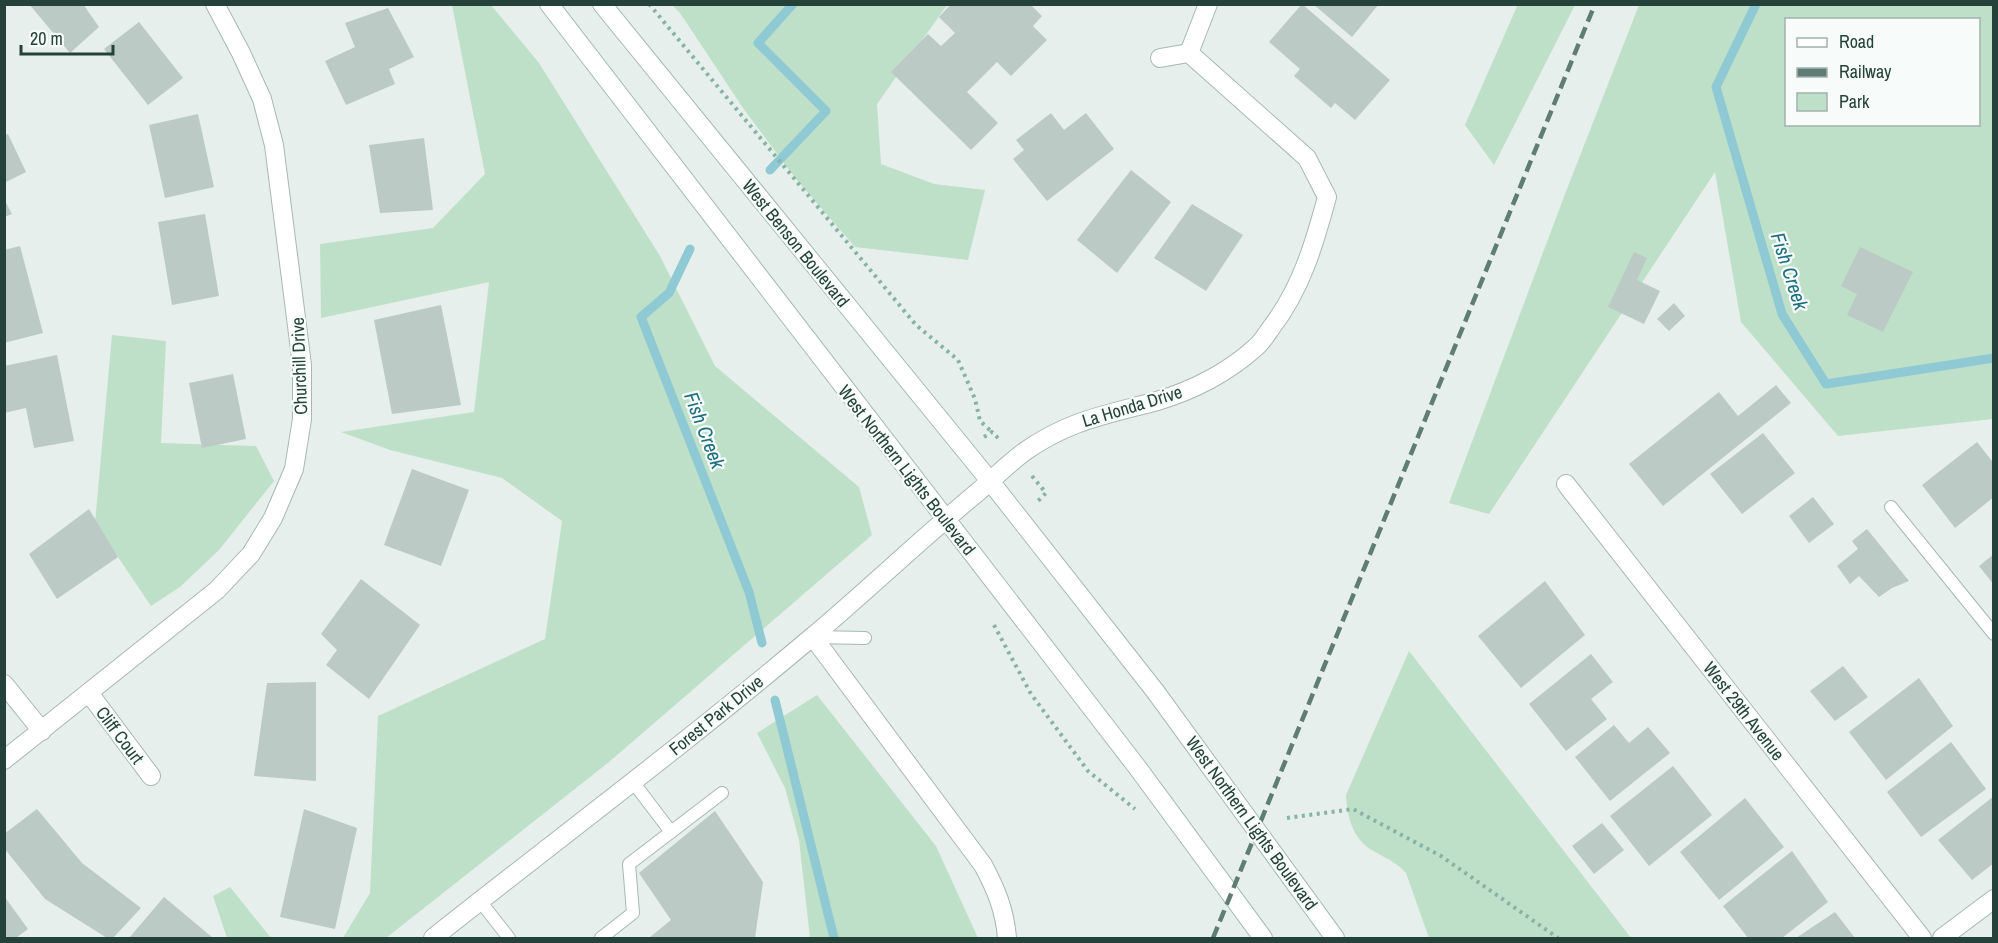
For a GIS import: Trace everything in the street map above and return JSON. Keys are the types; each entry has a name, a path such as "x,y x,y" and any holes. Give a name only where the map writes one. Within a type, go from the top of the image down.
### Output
{"street":[{"name":"Churchill Drive","path":"4,760 218,590 244,561 273,518 294,469 302,419 302,365 295,293 274,145 262,99 242,53 215,4"},
{"name":"West Northern Lights Boulevard","path":"549,4 1137,767 1263,939"},
{"name":"West Benson Boulevard","path":"602,4 990,481"},
{"path":"1160,58 1189,53 1208,4"},
{"name":"La Honda Drive","path":"990,481 1053,433 1087,419 1159,400 1189,389 1227,370 1258,346 1281,315 1301,280 1327,197 1307,158 1189,53"},
{"name":"West Northern Lights Boulevard","path":"990,481 1155,691 1335,939"},
{"name":"Forest Park Drive","path":"433,939 813,637 990,481"},
{"name":"West 29th Avenue","path":"1566,484 1922,939"},
{"path":"813,637 983,865 998,894 1006,923 1007,939"},
{"path":"4,684 42,731"},
{"name":"Cliff Court","path":"89,693 151,776"},
{"path":"1942,939 1994,899"}],"lane":[{"path":"1891,507 1994,634"},
{"path":"813,637 865,638"},
{"path":"633,782 671,832"},
{"path":"601,939 633,913 629,864 722,793"},
{"path":"480,901 509,939"}],"path":[{"path":"649,4 916,325 958,360 975,399 980,421 992,432"},
{"path":"993,623 1031,694 1088,771 1135,809 1142,818"},
{"path":"1287,819 1353,809 1441,856 1558,939"}],"green space":[{"path":"1518,4 1575,5 1494,165 1465,125"},
{"path":"452,5 491,5 539,63 660,256 715,366 859,487 872,535 609,762 386,938 343,938 370,893 378,716 545,639 562,521 502,478 390,450 341,432 474,412 489,282 321,318 320,244 433,228 485,174"},
{"path":"672,5 947,5 877,104 881,164 934,184 985,190 968,260 855,247 796,179 743,108 680,13"},
{"path":"1639,5 1993,5 1993,419 1838,436 1741,322 1715,172 1489,514 1449,503"},
{"path":"112,335 166,341 161,443 256,446 274,481 219,550 180,587 151,606 95,523"},
{"path":"1409,651 1631,938 1429,938 1406,873 1393,862 1370,849 1359,838 1349,818 1346,795"},
{"path":"817,695 936,846 978,938 810,938 799,840 785,788 757,733"},
{"path":"230,887 271,938 227,938 213,896"}],"building":[{"path":"29,4 83,4 99,27 70,53"},
{"path":"951,4 1030,4 1042,16 1033,26 1047,40 1011,76 997,62 967,92 998,123 971,150 891,72 928,34 941,46 955,33 939,17"},
{"path":"1302,4 1390,80 1355,120 1335,103 1331,108 1294,76 1300,69 1269,42"},
{"path":"1313,4 1379,4 1352,37"},
{"path":"388,8 414,57 389,69 395,84 346,105 325,61 355,47 345,23"},
{"path":"139,22 183,78 148,105 104,49"},
{"path":"1051,113 1064,130 1086,113 1114,149 1047,201 1013,159 1024,150 1016,140"},
{"path":"198,114 214,187 165,198 149,125"},
{"path":"8,134 26,172 4,183 4,135"},
{"path":"424,138 433,210 380,213 369,145"},
{"path":"1131,170 1171,202 1117,273 1077,240"},
{"path":"4,199 12,214 4,217"},
{"path":"1192,204 1243,235 1206,291 1154,258"},
{"path":"205,214 219,296 172,305 158,222"},
{"path":"20,246 43,333 4,343 4,250"},
{"path":"1860,247 1913,272 1883,332 1847,315 1857,294 1841,286"},
{"path":"1634,252 1647,258 1637,280 1660,291 1644,324 1608,307"},
{"path":"1674,303 1685,316 1669,331 1657,319"},
{"path":"441,305 461,405 392,414 374,320"},
{"path":"57,355 74,441 34,448 26,408 4,413 4,366"},
{"path":"233,374 246,439 202,448 189,383"},
{"path":"1776,385 1791,403 1663,506 1629,464 1719,392 1738,416"},
{"path":"1763,433 1795,473 1742,514 1710,474"},
{"path":"1977,442 1992,461 1994,460 1994,497 1955,528 1922,485"},
{"path":"412,469 469,490 441,566 384,545"},
{"path":"1813,497 1834,524 1809,543 1789,516"},
{"path":"89,509 118,557 57,599 29,554"},
{"path":"1867,529 1909,581 1892,588 1879,597 1859,576 1850,584 1837,566 1858,549 1852,541"},
{"path":"1994,554 1994,585 1979,566"},
{"path":"361,579 420,625 369,699 326,665 337,650 321,634"},
{"path":"1545,581 1585,635 1521,688 1478,636"},
{"path":"1591,654 1613,682 1591,699 1607,719 1566,751 1529,704"},
{"path":"1843,666 1868,697 1835,721 1810,691"},
{"path":"1919,678 1953,726 1886,780 1849,732"},
{"path":"316,682 316,781 254,776 267,683"},
{"path":"1614,725 1629,743 1648,727 1670,753 1610,801 1575,757"},
{"path":"1951,742 1986,789 1921,837 1887,792"},
{"path":"1673,766 1712,815 1649,866 1610,816"},
{"path":"1994,796 1994,863 1972,880 1938,840"},
{"path":"1745,798 1784,847 1719,900 1680,852"},
{"path":"37,809 82,863 141,908 113,938 107,938 45,899 4,848 4,834"},
{"path":"304,809 357,828 335,929 280,917"},
{"path":"715,811 763,882 755,938 649,938 671,920 639,873"},
{"path":"1602,823 1624,850 1594,874 1572,846"},
{"path":"1792,851 1828,902 1782,938 1748,938 1723,906"},
{"path":"4,896 28,929 16,938 4,938"},
{"path":"164,897 213,938 129,938"},
{"path":"1835,912 1855,938 1796,938"}],"waterway":[{"name":"Fish Creek","path":"770,170 826,111 758,43 793,4"},
{"name":"Fish Creek","path":"1756,4 1716,87 1782,314 1826,384 1994,358"},
{"name":"Fish Creek","path":"690,249 669,293 641,317 749,592 762,643"},
{"name":"Fish Creek","path":"775,700 834,938"}],"railway":[{"path":"1213,938 1595,4"}]}
